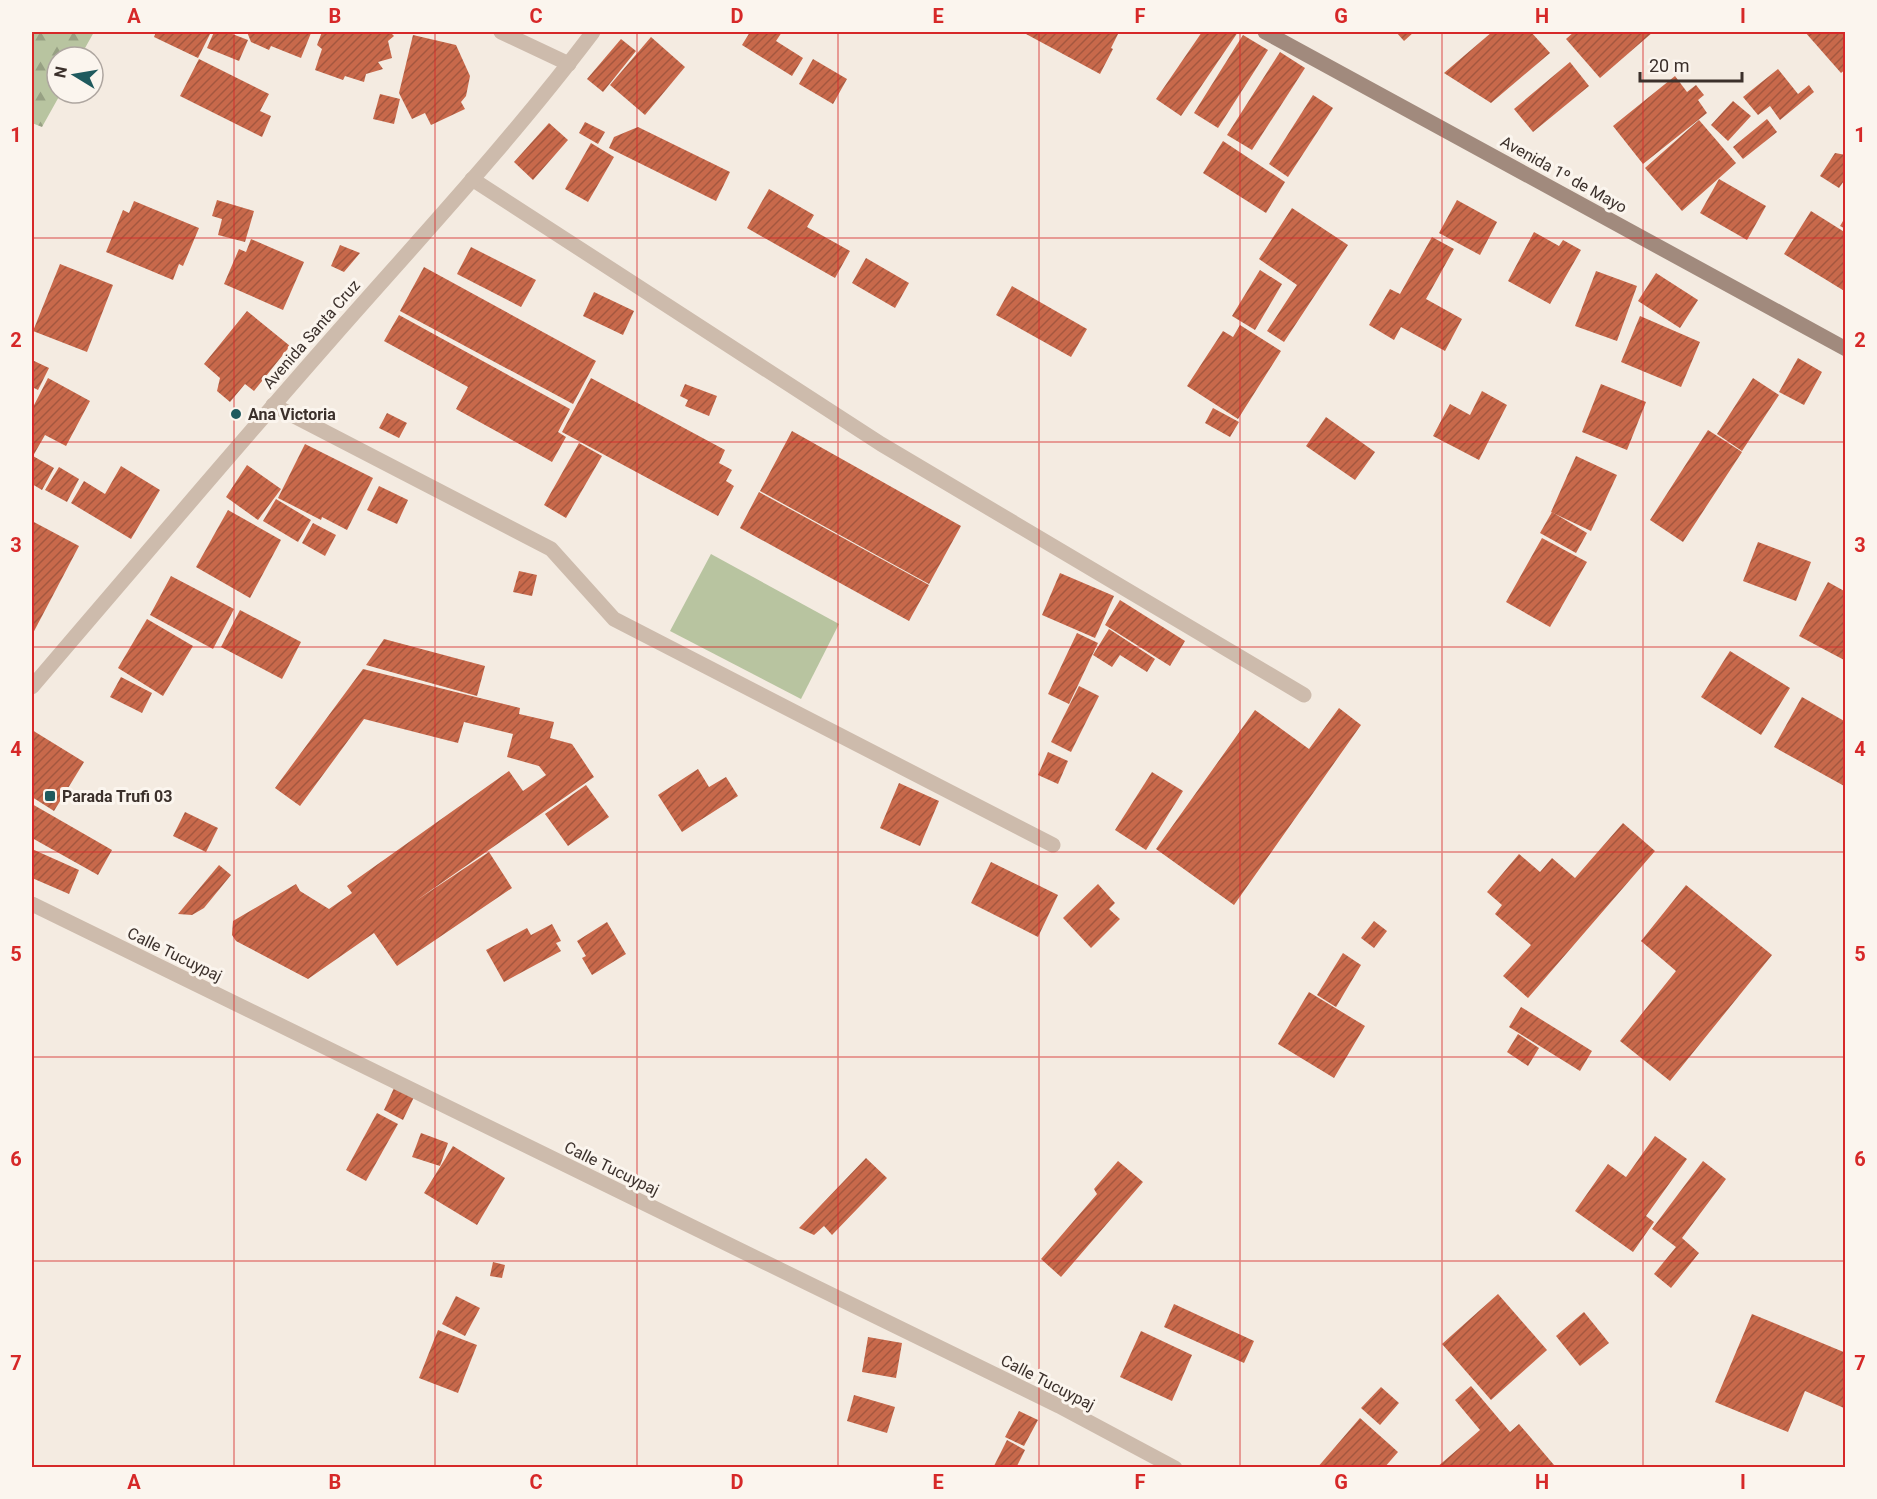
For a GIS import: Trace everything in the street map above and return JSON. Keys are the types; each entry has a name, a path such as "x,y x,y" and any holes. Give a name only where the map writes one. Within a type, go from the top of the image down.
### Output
{"main road":[{"name":"Avenida 1º de Mayo","path":"1265,32 1845,349"}],"street":[{"path":"501,32 568,64"},
{"name":"Avenida Santa Cruz","path":"32,687 273,405 472,178 593,32"},
{"path":"472,178 881,444 1304,695"},
{"path":"273,405 551,549 614,619 1053,845"},
{"name":"Calle Tucuypaj","path":"32,904 1059,1406 1175,1467"}],"green space":[{"path":"32,32 94,32 87,45 45,45 45,105 54,105 42,127 32,123"},
{"path":"711,554 839,624 801,699 670,631"}],"building":[{"path":"156,32 211,32 198,58 154,37"},
{"path":"214,32 227,32 248,40 239,61 207,48"},
{"path":"247,32 311,33 301,58 271,46 269,50 251,42"},
{"path":"322,32 390,32 394,36 388,41 392,58 378,62 383,69 366,74 364,82 345,76 343,80 315,70 322,49 317,45"},
{"path":"750,32 782,32 776,41 803,58 792,76 742,45"},
{"path":"1028,32 1119,32 1100,74 1026,34"},
{"path":"1202,32 1238,32 1181,116 1156,99"},
{"path":"1396,32 1414,32 1404,41"},
{"path":"1492,32 1531,32 1550,53 1491,103 1444,73"},
{"path":"1574,32 1653,32 1600,78 1566,39"},
{"path":"1805,32 1846,32 1846,69 1841,73"},
{"path":"413,35 456,45 470,76 466,96 461,102 465,109 431,125 425,113 412,119 399,93"},
{"path":"1243,35 1268,50 1218,128 1194,113"},
{"path":"651,37 685,67 645,115 610,85"},
{"path":"621,39 636,51 603,92 587,79"},
{"path":"1280,52 1305,68 1252,150 1227,135"},
{"path":"199,59 269,94 260,111 271,116 262,137 180,96"},
{"path":"813,59 847,79 833,104 799,84"},
{"path":"1570,62 1589,86 1533,132 1514,109"},
{"path":"1778,69 1798,94 1809,85 1814,92 1780,120 1770,106 1758,115 1743,97"},
{"path":"1675,76 1687,92 1696,85 1704,95 1698,100 1707,113 1643,164 1613,126"},
{"path":"380,94 400,99 394,124 373,119"},
{"path":"1313,95 1333,108 1288,177 1269,164"},
{"path":"1733,101 1751,116 1728,141 1711,125"},
{"path":"1767,119 1777,132 1743,159 1733,147"},
{"path":"1699,120 1736,163 1682,211 1645,168"},
{"path":"585,122 605,132 598,144 579,133"},
{"path":"549,123 568,140 533,180 514,162"},
{"path":"638,127 730,172 716,201 609,148 614,137"},
{"path":"1223,141 1285,182 1266,213 1203,173"},
{"path":"591,143 614,157 588,202 565,189"},
{"path":"1835,153 1846,155 1846,178 1839,188 1820,176"},
{"path":"1719,179 1766,206 1747,240 1700,213"},
{"path":"769,189 814,215 807,227 850,251 835,278 747,228"},
{"path":"217,200 254,211 245,242 218,235 222,219 212,216"},
{"path":"1457,200 1497,222 1480,255 1439,233"},
{"path":"134,201 199,228 183,266 179,264 173,280 106,252 123,210 129,213"},
{"path":"1292,208 1348,245 1284,342 1267,331 1297,285 1259,259"},
{"path":"1811,211 1846,233 1846,292 1784,254"},
{"path":"1846,216 1846,229 1840,226"},
{"path":"1534,232 1559,246 1563,240 1581,250 1550,304 1508,281"},
{"path":"1432,237 1454,249 1426,299 1462,319 1445,351 1401,327 1394,340 1369,325 1390,289 1400,294"},
{"path":"251,239 304,262 283,310 224,284 239,249 246,252"},
{"path":"340,245 360,253 344,272 331,266"},
{"path":"471,247 536,280 521,307 457,274"},
{"path":"866,258 909,283 895,308 852,283"},
{"path":"60,264 113,285 87,352 33,331"},
{"path":"424,267 596,361 573,404 400,311"},
{"path":"1260,270 1282,284 1255,330 1232,316"},
{"path":"1596,271 1637,286 1617,341 1575,326"},
{"path":"1656,273 1698,300 1680,328 1638,301"},
{"path":"1012,286 1087,329 1071,357 996,315"},
{"path":"594,292 634,311 623,335 583,316"},
{"path":"247,311 290,346 254,391 245,384 230,402 217,391 220,378 204,364"},
{"path":"399,315 570,409 558,432 566,437 552,462 456,409 468,387 384,341"},
{"path":"1640,316 1700,342 1681,387 1621,362"},
{"path":"1240,325 1281,351 1238,419 1187,386 1223,331 1233,337"},
{"path":"1798,358 1822,372 1804,405 1779,392"},
{"path":"32,360 49,368 38,390 32,387"},
{"path":"48,378 90,401 66,446 45,435 33,456 54,468 42,490 32,484 32,409"},
{"path":"591,378 725,450 719,463 732,470 726,481 734,486 718,516 562,432"},
{"path":"1753,378 1779,395 1742,451 1717,434"},
{"path":"685,384 717,396 709,416 685,406 688,400 680,396"},
{"path":"1601,384 1646,402 1627,450 1582,432"},
{"path":"1482,391 1507,405 1479,460 1433,436 1450,404 1470,415"},
{"path":"1213,408 1239,422 1230,437 1205,423"},
{"path":"387,413 407,423 399,438 379,428"},
{"path":"1326,417 1375,452 1355,480 1306,446"},
{"path":"1708,430 1742,452 1683,542 1650,520"},
{"path":"792,431 961,526 929,584 760,491"},
{"path":"579,443 602,456 566,518 544,505"},
{"path":"305,444 373,478 347,530 322,517 321,520 278,498"},
{"path":"1576,456 1617,475 1591,531 1551,512"},
{"path":"247,465 281,489 258,520 226,497"},
{"path":"121,466 160,490 131,539 71,503 84,481 105,494"},
{"path":"59,467 79,479 67,502 45,490"},
{"path":"379,486 408,500 397,524 367,510"},
{"path":"759,492 929,585 909,621 740,528"},
{"path":"276,499 311,520 298,542 263,521"},
{"path":"228,510 281,540 250,598 196,567"},
{"path":"1552,512 1587,533 1576,553 1540,533"},
{"path":"32,521 79,546 32,635"},
{"path":"313,523 336,535 325,556 302,543"},
{"path":"1542,538 1587,562 1550,627 1506,602"},
{"path":"1758,542 1811,562 1796,601 1743,581"},
{"path":"519,571 537,575 532,596 513,592"},
{"path":"1060,573 1114,596 1095,638 1042,615"},
{"path":"171,576 234,609 213,649 150,615"},
{"path":"1828,582 1846,592 1846,661 1799,636"},
{"path":"1120,600 1185,641 1170,666 1105,625"},
{"path":"240,610 301,642 282,679 221,647"},
{"path":"147,619 193,646 163,696 118,668"},
{"path":"1109,629 1155,659 1147,672 1120,655 1112,667 1093,655"},
{"path":"1077,633 1098,643 1069,704 1048,694"},
{"path":"384,639 485,666 477,696 366,665"},
{"path":"1730,651 1790,688 1761,735 1701,697"},
{"path":"363,669 520,708 519,714 554,722 550,738 572,744 594,777 414,902 489,852 512,888 397,966 374,933 308,979 236,941 232,935 233,921 296,884 300,891 329,909 352,893 347,886 509,771 523,791 546,775 539,766 507,757 513,734 464,722 458,743 364,719 300,806 275,788"},
{"path":"121,677 152,693 142,713 110,697"},
{"path":"1079,686 1099,696 1071,752 1051,742"},
{"path":"1802,697 1846,722 1846,787 1774,747"},
{"path":"1339,708 1361,725 1234,905 1156,849 1255,710 1309,749"},
{"path":"32,730 84,762 54,811 32,797"},
{"path":"1048,752 1068,761 1058,784 1038,775"},
{"path":"698,769 709,787 726,777 738,796 682,832 658,795"},
{"path":"1152,772 1183,791 1146,850 1115,830"},
{"path":"899,783 939,801 920,846 880,828"},
{"path":"586,785 609,817 568,846 545,814"},
{"path":"32,804 112,850 98,875 32,838"},
{"path":"185,812 218,828 206,852 173,836"},
{"path":"1623,823 1655,851 1528,998 1503,976 1531,945 1495,914 1502,905 1487,892 1519,854 1540,872 1552,858 1575,878"},
{"path":"32,849 79,870 69,894 32,878"},
{"path":"991,862 1058,895 1038,937 971,903"},
{"path":"219,865 231,875 204,908 192,915 178,914"},
{"path":"1098,884 1115,903 1109,909 1120,919 1091,948 1063,918"},
{"path":"1686,885 1772,955 1670,1081 1620,1041 1676,971 1641,941"},
{"path":"1374,921 1387,931 1374,948 1361,938"},
{"path":"607,922 626,954 592,975 582,958 586,956 577,941"},
{"path":"552,924 561,941 556,943 561,951 504,982 486,950 527,928 531,935"},
{"path":"1343,953 1361,965 1336,1007 1317,995"},
{"path":"1309,992 1365,1026 1334,1078 1278,1044"},
{"path":"1521,1007 1592,1051 1580,1071 1509,1027"},
{"path":"1518,1034 1539,1048 1528,1066 1507,1052"},
{"path":"394,1088 414,1097 403,1120 384,1110"},
{"path":"377,1113 398,1124 366,1181 346,1170"},
{"path":"421,1133 448,1143 440,1166 412,1157"},
{"path":"1655,1136 1687,1159 1646,1216 1654,1222 1633,1252 1575,1211 1608,1164 1626,1177"},
{"path":"453,1146 505,1178 477,1225 424,1193"},
{"path":"866,1158 887,1178 832,1235 824,1226 814,1235 799,1228"},
{"path":"1118,1161 1143,1182 1061,1277 1041,1259 1097,1194 1094,1189"},
{"path":"1703,1161 1726,1179 1682,1238 1699,1253 1671,1288 1654,1274 1676,1247 1652,1229"},
{"path":"493,1262 505,1265 502,1278 490,1276"},
{"path":"1498,1294 1547,1350 1491,1400 1442,1344"},
{"path":"456,1296 480,1308 465,1336 442,1324"},
{"path":"1174,1304 1254,1341 1244,1363 1164,1327"},
{"path":"1584,1312 1609,1343 1580,1366 1556,1336"},
{"path":"1752,1314 1846,1353 1844,1408 1805,1391 1788,1432 1715,1402"},
{"path":"438,1330 477,1345 458,1393 419,1378"},
{"path":"1141,1331 1192,1355 1172,1401 1120,1377"},
{"path":"868,1337 902,1343 896,1378 862,1372"},
{"path":"1471,1386 1510,1432 1519,1424 1554,1465 1551,1468 1436,1468 1480,1430 1455,1400"},
{"path":"1381,1387 1399,1403 1380,1425 1361,1408"},
{"path":"854,1395 895,1407 887,1433 847,1421"},
{"path":"1019,1411 1038,1420 1024,1446 1005,1437"},
{"path":"1360,1418 1398,1452 1384,1468 1317,1468"},
{"path":"1007,1440 1025,1450 1016,1468 993,1468"}],"place":[{"name":"Ana Victoria","path":"236,414"},
{"name":"Parada Trufi 03","path":"50,796"}]}
